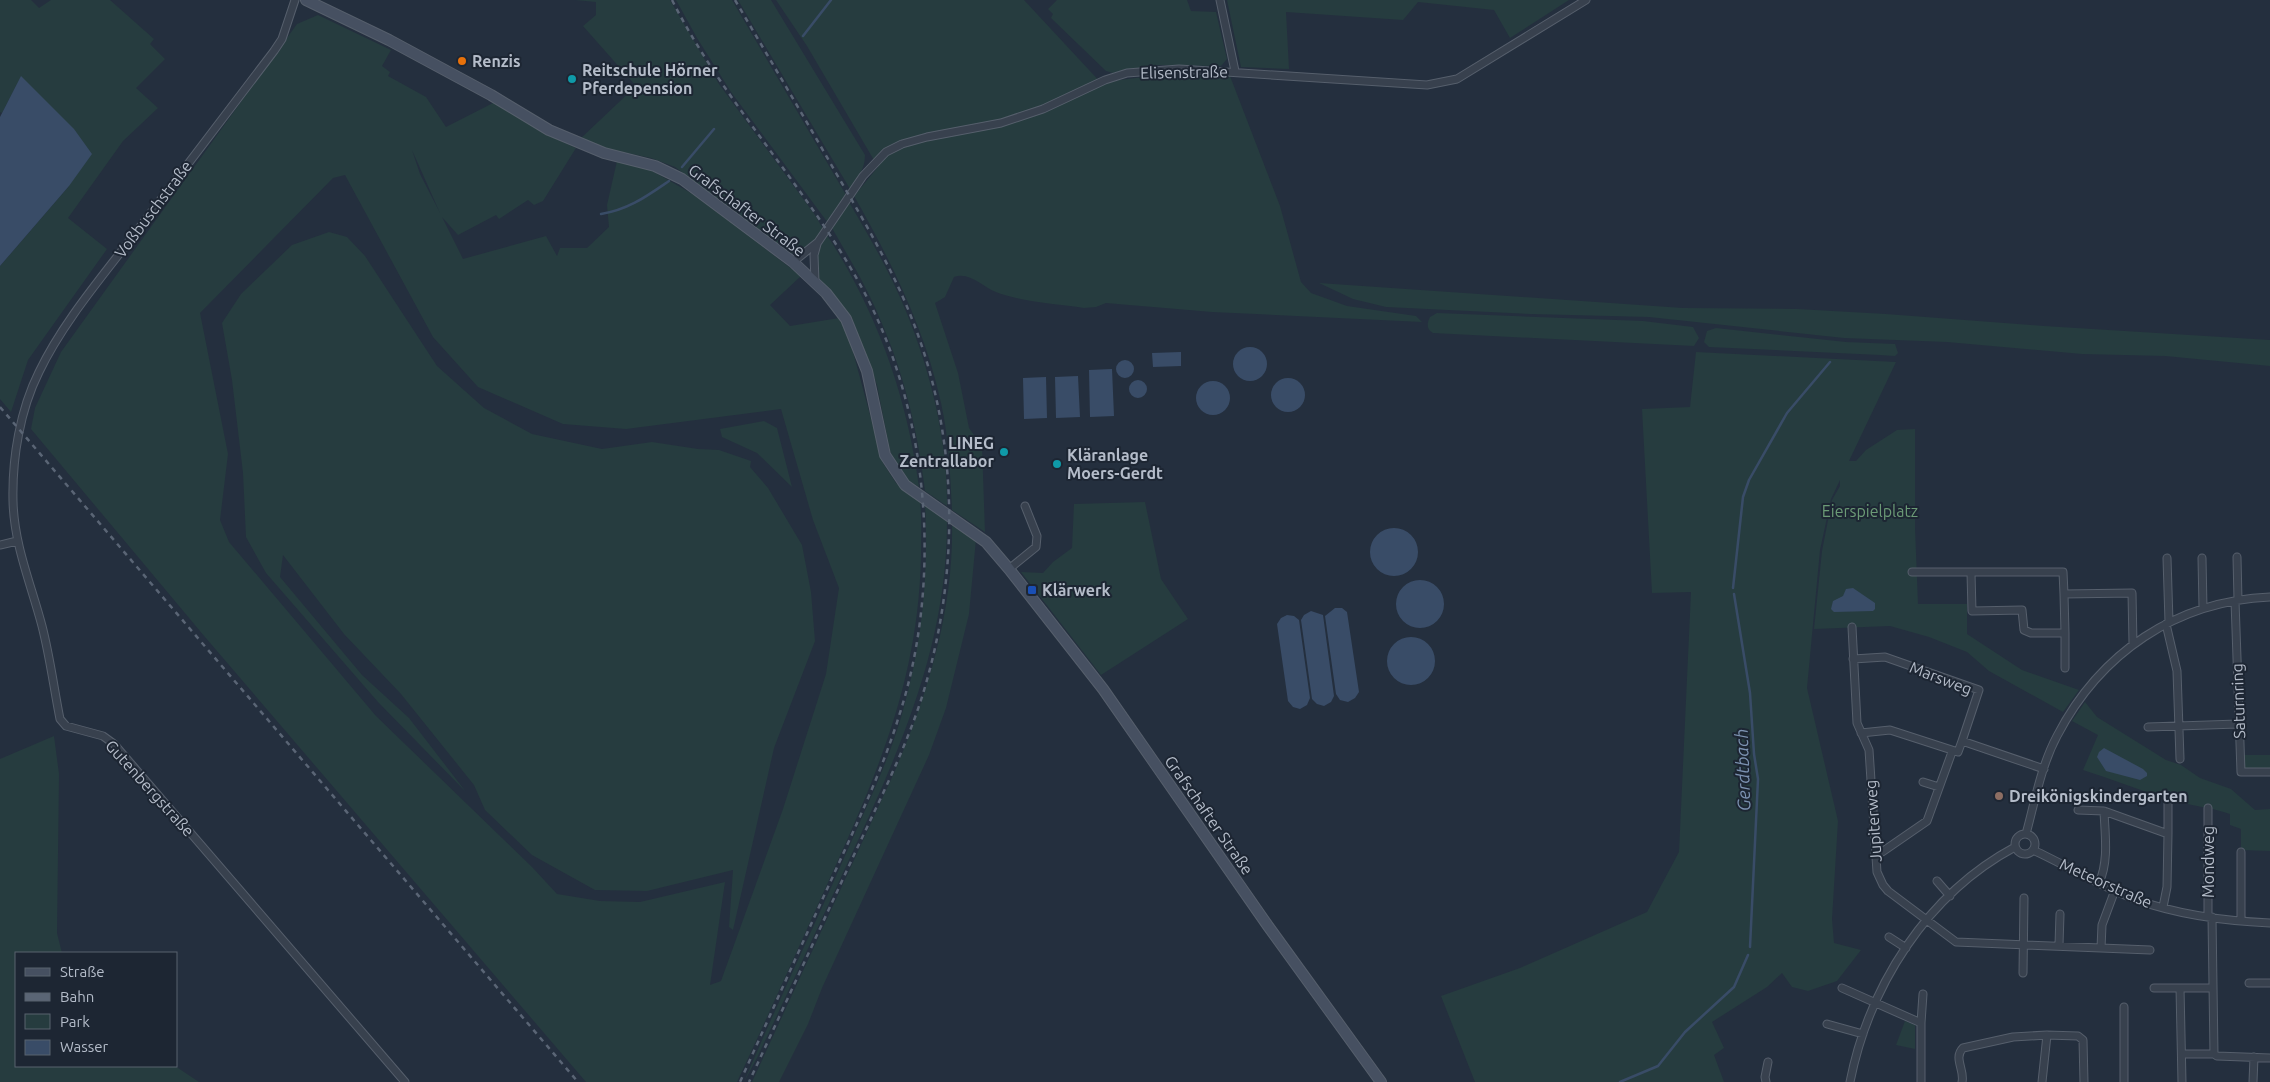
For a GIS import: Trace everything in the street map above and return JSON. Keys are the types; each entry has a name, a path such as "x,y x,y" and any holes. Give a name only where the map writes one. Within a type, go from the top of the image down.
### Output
{"main road":[{"name":"Grafschafter Straße","path":"306,0 389,40 491,94 549,130 576,143 656,166 675,176 793,262 826,293 846,319 857,343 866,371 885,455 898,476 906,485 986,542 1009,569 1102,689 1268,926 1381,1082"}],"street":[{"name":"Voßbuschstraße","path":"22,425 30,394 52,347 114,261 274,51 282,39 295,0"},
{"path":"1220,0 1235,71"},
{"name":"Elisenstraße","path":"793,262 818,242 873,164 886,152 902,144 928,137 1001,124 1043,109 1106,80 1127,73 1179,69 1235,71 1427,85 1443,83 1457,79 1586,0"},
{"name":"Elisenstraße","path":"815,283 814,255 818,242"},
{"name":"Gutenbergstraße","path":"22,425 17,446 14,477 13,502 17,541 42,627 60,719 66,726 98,734 114,744 405,1082"},
{"path":"1009,569 1036,547 1037,536 1024,506"},
{"path":"0,545 17,541"},
{"name":"Saturnring","path":"2237,557 2238,724 2241,772 2270,772"},
{"path":"2167,558 2168,623 2177,671 2180,758"},
{"path":"2202,558 2203,608"},
{"path":"1912,572 2063,572 2065,668"},
{"path":"1971,572 1972,611 2022,610 2024,630 2031,633 2065,633"},
{"path":"2064,594 2132,593 2133,644"},
{"path":"2026,834 2044,769 2057,736 2080,698 2101,673 2133,644 2168,623 2203,608 2236,601 2270,597"},
{"name":"Jupiterweg","path":"1852,628 1857,724 1869,750 1875,854 1877,872 1883,885 1956,942 2150,950"},
{"name":"Marsweg","path":"1853,659 1885,657 1979,690 1962,741"},
{"path":"2148,727 2238,724"},
{"path":"1861,733 1890,730 1952,752 1958,752 1962,741 2044,769"},
{"path":"1875,854 1882,852 1927,821 1952,752"},
{"path":"1923,782 1939,788"},
{"path":"2163,907 2167,887 2168,800"},
{"name":"Mondweg","path":"2208,808 2214,1054"},
{"path":"2078,810 2104,811 2168,834"},
{"path":"2099,883 2104,873 2106,859 2104,811"},
{"path":"2015,847 2018,836 2026,834"},
{"path":"2015,847 2023,854 2033,850 2034,840 2026,834"},
{"path":"1850,1082 1863,1034 1875,1003 1886,979 1906,948 1926,920 1950,896 1974,874 2015,847"},
{"name":"Meteorstraße","path":"2033,850 2099,883 2163,907 2210,917 2270,923"},
{"path":"2241,852 2241,921"},
{"path":"1937,881 1950,896"},
{"path":"2101,948 2102,925 2115,890"},
{"path":"2023,973 2024,898"},
{"path":"2059,945 2060,914"},
{"path":"1889,937 1906,948"},
{"path":"2249,983 2270,983"},
{"path":"1842,988 1921,1023"},
{"path":"2154,988 2212,988"},
{"path":"2180,988 2182,1082"},
{"path":"1922,994 1922,1082"},
{"path":"2124,1008 2124,1082"},
{"path":"1827,1024 1863,1034"},
{"path":"2042,1082 2047,1035"},
{"path":"1962,1082 1964,1078 1958,1058 1962,1048 2013,1037 2047,1035 2078,1036 2083,1040 2084,1082"},
{"path":"2182,1054 2270,1058"},
{"path":"2253,1082 2254,1057"},
{"path":"1766,1082 1764,1077 1768,1062"}],"green space":[{"path":"0,0 31,0 39,8 51,0 110,0 154,39 150,44 165,59 136,88 158,108 123,141 68,218 107,249 28,360 11,412 0,399 0,266 69,186 21,77 2,113 0,112"},
{"path":"575,0 670,0 719,84 815,215 823,229 813,242 800,252 789,253 675,167 651,158 603,148 579,140 636,86 583,26 596,15 596,2"},
{"path":"676,0 732,0 846,195 828,223 731,92"},
{"path":"738,0 771,0 865,155 862,169 850,189"},
{"path":"776,0 1024,0 1103,85 1112,81 1175,73 1230,76 1280,206 1301,282 1311,293 1347,306 1416,316 1422,322 1212,312 1106,303 1096,307 1084,308 1016,298 996,292 965,276 954,277 945,297 935,303 958,373 969,428 982,446 985,532 952,510 949,456 944,416 926,349 894,271 854,196 878,167 807,46"},
{"path":"1057,0 1187,0 1191,11 1216,12 1227,59 1221,66 1159,65 1113,73 1106,71 1051,18 1053,14 1048,9"},
{"path":"1227,0 1569,0 1510,38 1494,10 1418,2 1403,20 1286,12 1289,69 1241,67"},
{"path":"318,15 391,50 382,66 390,72 388,76 426,97 446,127 495,102 550,136 576,148 543,201 534,205 528,200 499,219 496,215 458,235 442,217 463,259 546,236 557,256 560,248 587,248 609,227 607,205 617,161 649,169 696,196 801,276 770,305 790,326 839,318 849,337 883,463 896,483 920,500 921,557 918,603 912,646 903,688 891,728 877,768 844,848 737,1082 586,1082 205,637 31,429 35,408 61,352 297,24","holes":["412,150 440,213 420,174","345,175 433,337 478,387 563,424 626,429 781,409 813,520 839,588 826,674 783,809 721,981 710,985 725,882 640,902 600,901 557,894 532,867 376,716 229,542 220,520 228,454 200,313 333,178"]},
{"path":"849,202 893,282 915,335 939,420 946,478 947,506 925,491 909,403 889,339 858,273 832,228"},
{"path":"329,232 347,237 365,256 437,366 484,408 532,434 602,449 652,442 719,450 751,461 750,467 768,488 802,545 811,592 815,641 774,748 733,930 729,927 733,870 647,891 595,890 532,855 485,810 474,785 401,694 344,634 283,555 280,577 362,675 409,718 466,792 378,702 266,573 246,537 243,473 232,380 222,323 241,294 292,245"},
{"path":"827,235 861,294 887,356 907,420 919,487 906,479 897,467 890,451 877,385 852,318 819,278 816,260 818,250"},
{"path":"1319,283 1683,308 1797,309 2270,340 2270,366 2165,356 2082,354 1947,342 1844,338 1649,317 1386,307 1353,299"},
{"path":"1437,313 1643,321 1693,327 1699,338 1694,346 1433,333 1428,328 1428,321 1430,317"},
{"path":"1716,328 1846,342 1895,344 1898,353 1895,356 1709,347 1704,342 1707,331"},
{"name":"Eierspielplatz","path":"1696,352 1896,362 1849,461 1856,461 1866,450 1897,430 1915,429 1915,528 1918,604 1967,604 1967,634 2022,670 2079,690 2063,712 1989,671 1967,652 1929,637 1890,626 1814,629 1822,551 1832,500 1840,486 1840,480 1831,499 1820,550 1807,688 1838,821 1832,919 1834,943 1861,950 1837,981 1808,991 1792,987 1782,973 1767,987 1712,1022 1724,1048 1714,1055 1724,1082 1475,1082 1441,996 1520,968 1647,912 1679,852 1691,592 1652,593 1642,409 1690,407"},
{"path":"764,421 777,428 792,487 757,453 722,437 720,429"},
{"path":"1145,502 1161,579 1188,619 1101,675 1021,572 1043,573 1053,562 1072,548 1074,504"},
{"path":"925,504 947,518 945,564 939,609 930,653 917,695 886,779 757,1058 744,1082 873,793 897,730 909,688 919,636 925,583"},
{"path":"952,522 976,539 969,614 946,708 929,755 822,988 808,1024 779,1082 752,1082 894,773 918,713 936,650 949,587"},
{"path":"2085,702 2097,717 2166,760 2181,765 2200,778 2231,789 2255,810 2270,809 2270,851 2241,850 2241,829 2230,825 2230,814 2171,800 2083,770 2098,735 2072,721"},
{"path":"54,736 59,774 57,933 62,952 15,952 15,1067 176,1067 199,1082 0,1082 0,759"},
{"path":"2243,755 2270,755 2270,769 2244,769"},
{"path":"1905,1021 1915,1025 1915,1049 1896,1045"}],"water":[{"path":"21,76 74,129 92,154 69,186 0,266 0,117"},
{"path":"1250,347 1257,348 1262,352 1266,357 1266,371 1262,376 1257,380 1250,381 1243,380 1238,376 1234,371 1233,364 1234,357 1238,352 1243,348"},
{"path":"1181,352 1181,366 1153,367 1152,353"},
{"path":"1125,360 1131,363 1134,369 1131,375 1125,378 1119,375 1116,369 1119,363"},
{"path":"1112,369 1114,416 1090,417 1089,370"},
{"path":"1078,376 1080,417 1056,418 1055,377"},
{"path":"1046,377 1047,418 1024,419 1023,378"},
{"path":"1288,378 1295,379 1300,383 1304,388 1304,402 1300,407 1295,411 1288,412 1281,411 1276,407 1272,402 1271,395 1272,388 1276,383 1281,379"},
{"path":"1138,380 1144,383 1147,389 1144,395 1138,398 1132,395 1129,389 1132,383"},
{"path":"1213,381 1220,382 1225,386 1229,391 1229,405 1225,410 1220,414 1213,415 1206,414 1201,410 1197,405 1196,398 1197,391 1201,386 1206,382"},
{"path":"1389,528 1399,528 1411,535 1418,547 1418,557 1411,569 1399,576 1389,576 1381,572 1374,565 1370,557 1370,547 1374,539 1381,532"},
{"path":"1415,580 1425,580 1437,587 1444,599 1444,609 1437,621 1425,628 1415,628 1407,624 1400,617 1396,609 1396,599 1400,591 1407,584"},
{"path":"1853,588 1875,603 1875,609 1873,611 1834,612 1831,609 1833,601 1843,596 1846,589"},
{"path":"1335,608 1342,608 1347,612 1359,692 1355,698 1348,702 1340,700 1336,694 1325,616"},
{"path":"1311,611 1323,615 1334,696 1331,702 1324,706 1317,704 1312,699 1301,620 1304,615"},
{"path":"1287,615 1294,616 1299,620 1310,698 1307,705 1300,709 1293,707 1288,701 1277,624 1281,618"},
{"path":"1406,637 1416,637 1428,644 1435,656 1435,666 1428,678 1416,685 1406,685 1398,681 1391,674 1387,666 1387,656 1391,648 1398,641"},
{"path":"2104,748 2143,769 2147,776 2140,780 2106,771 2097,757"}],"waterway":[{"name":"Gerdtbach","path":"803,36 831,0"},
{"name":"Gerdtbach","path":"682,167 714,129"},
{"name":"Gerdtbach","path":"601,214 629,206 669,181"},
{"name":"Gerdtbach","path":"1733,588 1743,497 1749,480 1787,413 1830,362"},
{"name":"Gerdtbach","path":"1734,594 1750,693 1754,754 1758,779 1750,947"},
{"name":"Gerdtbach","path":"1620,1082 1658,1066 1685,1032 1734,987 1748,955"}],"railway":[{"path":"672,0 716,74 816,215 862,288 885,337 903,389 915,443 922,498 925,554 921,610 913,664 899,716 869,797 740,1082"},
{"path":"735,0 887,263 912,319 928,365 939,412 946,460 949,509 948,557 943,606 934,653 921,700 887,785 749,1082"},
{"path":"0,407 578,1082"}],"place":[{"name":"Renzis","path":"462,61"},
{"name":"Reitschule Hörner Pferdepension","path":"572,79"},
{"name":"LINEG Zentrallabor","path":"1004,452"},
{"name":"Kläranlage Moers-Gerdt","path":"1057,464"},
{"name":"Klärwerk","path":"1032,590"},
{"name":"Dreikönigskindergarten","path":"1999,796"}]}
